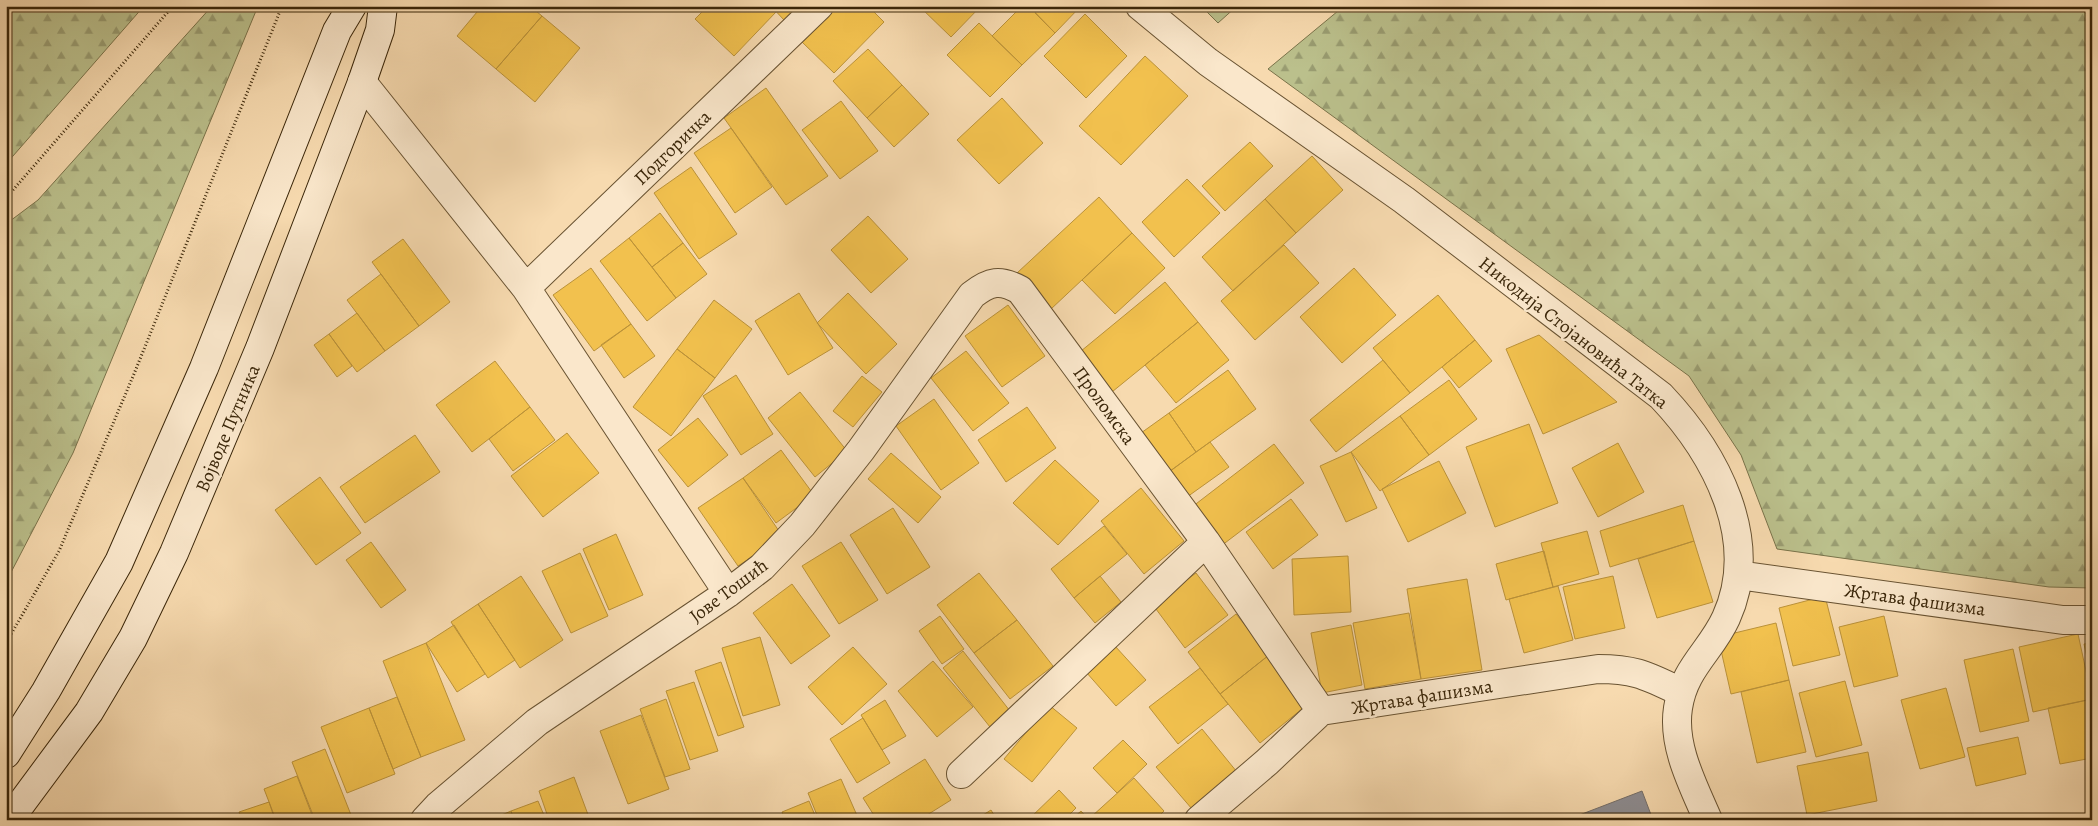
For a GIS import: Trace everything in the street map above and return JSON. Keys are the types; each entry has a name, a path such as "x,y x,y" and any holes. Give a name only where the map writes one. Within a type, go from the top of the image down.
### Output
{"street":[{"path":"6,754 46,691 118,562 204,368 337,31 352,6"},
{"name":"Војводе Путника","path":"9,820 89,712 138,629 174,553 260,348 362,82 380,30 383,6"},
{"name":"Подгоричка","path":"526,288 819,6"},
{"name":"Никодија Стојановића Татка","path":"1140,6 1208,62 1404,200 1661,396 1683,419 1718,474 1730,506 1737,542 1738,575 1726,619 1690,672 1681,692 1678,710 1681,750 1708,820"},
{"path":"362,82 526,288 728,593"},
{"name":"Проломска","path":"995,282 1007,284 1020,290 1206,542 1321,711"},
{"name":"Јове Тошић","path":"425,820 438,806 537,722 728,593 762,567 802,525 861,450 972,295 984,286 995,282"},
{"path":"961,774 1206,542"},
{"name":"Жртава фашизма","path":"1738,575 2053,618 2092,620"},
{"name":"Жртава фашизма","path":"1321,711 1598,669 1622,669 1641,673 1681,692"},
{"path":"1200,820 1267,762 1321,711"}],"path":[{"path":"6,198 173,6"},
{"path":"6,643 59,551 134,374 282,6"}],"green space":[{"path":"6,6 144,6 6,164"},
{"path":"212,6 258,6 73,453 6,582 6,224 38,200"},
{"path":"1201,6 1237,6 1218,23"},
{"path":"1344,6 2078,6 2092,19 2092,588 2049,587 1777,549 1741,455 1689,376 1268,69"}],"building: Homes":[{"path":"482,6 530,6 542,16 496,69 457,36"},
{"path":"530,6 541,6 537,11"},
{"path":"708,6 771,6 776,12 734,56 695,19"},
{"path":"771,6 797,6 784,20"},
{"path":"837,6 868,6 884,22 834,73 802,42"},
{"path":"919,6 981,6 951,37"},
{"path":"1022,6 1029,6 1055,33 1022,65 992,36"},
{"path":"1041,6 1081,6 1055,33 1035,13"},
{"path":"1085,14 1127,56 1086,98 1044,56"},
{"path":"542,16 580,48 535,102 496,69"},
{"path":"979,23 1022,65 990,97 947,55"},
{"path":"868,49 902,85 867,118 833,81"},
{"path":"1145,56 1188,96 1121,165 1079,126"},
{"path":"902,85 929,114 894,147 867,118"},
{"path":"766,88 828,176 786,205 724,118"},
{"path":"1002,98 1043,143 999,184 957,140"},
{"path":"841,101 878,151 840,179 802,130"},
{"path":"731,128 772,187 735,213 694,153"},
{"path":"1250,142 1273,166 1225,211 1202,186"},
{"path":"1312,156 1343,190 1296,233 1265,199"},
{"path":"691,167 737,234 699,259 654,193"},
{"path":"1187,179 1220,213 1174,257 1142,222"},
{"path":"1099,197 1132,233 1051,309 1017,273"},
{"path":"1265,199 1296,233 1233,291 1202,257"},
{"path":"660,213 683,243 652,267 629,238"},
{"path":"868,216 908,259 871,293 831,250"},
{"path":"1132,233 1165,268 1115,314 1082,280"},
{"path":"629,238 676,298 647,321 600,261"},
{"path":"403,239 450,302 419,326 372,262"},
{"path":"683,243 707,274 676,298 652,267"},
{"path":"1284,245 1319,283 1255,340 1221,301"},
{"path":"591,268 631,324 594,351 553,295"},
{"path":"1354,268 1396,315 1342,363 1300,317"},
{"path":"381,274 419,326 385,351 347,300"},
{"path":"1165,282 1198,322 1107,396 1075,356"},
{"path":"799,293 833,348 788,375 755,321"},
{"path":"848,293 897,344 866,374 817,323"},
{"path":"1438,295 1475,340 1410,393 1373,348"},
{"path":"714,300 752,329 715,378 677,349"},
{"path":"1008,305 1045,356 1002,387 965,336"},
{"path":"357,313 385,351 357,372 329,334"},
{"path":"1198,322 1229,360 1176,403 1145,365"},
{"path":"631,324 655,356 624,378 601,345"},
{"path":"329,334 352,366 337,377 314,345"},
{"path":"1539,335 1617,402 1543,434 1506,349"},
{"path":"1475,340 1492,361 1459,388 1442,367"},
{"path":"677,349 715,378 671,436 633,407"},
{"path":"966,351 1009,403 973,431 931,378"},
{"path":"1383,360 1410,393 1336,452 1310,420"},
{"path":"495,361 530,407 472,452 436,405"},
{"path":"1228,370 1256,409 1196,452 1169,413"},
{"path":"736,375 773,434 741,455 703,396"},
{"path":"862,376 882,392 853,427 833,411"},
{"path":"1449,380 1477,419 1429,455 1400,416"},
{"path":"800,392 847,451 815,477 768,418"},
{"path":"934,399 979,463 941,490 896,426"},
{"path":"530,407 555,440 513,471 489,439"},
{"path":"1027,407 1056,448 1006,482 978,440"},
{"path":"1169,413 1196,452 1162,477 1134,438"},
{"path":"1400,416 1429,455 1380,491 1351,452"},
{"path":"698,418 728,455 688,487 658,450"},
{"path":"1529,424 1558,503 1495,527 1466,447"},
{"path":"567,433 599,473 543,517 511,476"},
{"path":"415,435 440,472 365,523 340,487"},
{"path":"1210,442 1229,467 1180,502 1162,477"},
{"path":"1618,443 1644,492 1598,517 1572,468"},
{"path":"1274,444 1304,483 1217,549 1188,510"},
{"path":"781,450 814,495 776,523 743,478"},
{"path":"1351,452 1377,508 1346,522 1320,466"},
{"path":"891,453 941,497 918,523 868,479"},
{"path":"1055,460 1099,501 1058,545 1013,503"},
{"path":"1439,461 1466,513 1408,542 1382,489"},
{"path":"320,477 361,533 316,565 275,510"},
{"path":"743,478 783,537 738,566 698,508"},
{"path":"1141,488 1184,541 1144,574 1101,521"},
{"path":"1291,499 1318,535 1273,569 1246,532"},
{"path":"1683,505 1694,541 1610,567 1600,531"},
{"path":"893,508 930,567 887,594 850,535"},
{"path":"1104,526 1127,554 1074,598 1051,569"},
{"path":"1587,531 1599,574 1553,587 1541,543"},
{"path":"616,534 643,595 609,610 583,549"},
{"path":"1694,541 1713,602 1657,618 1638,559"},
{"path":"371,542 406,590 381,608 346,560"},
{"path":"841,542 878,600 839,624 802,566"},
{"path":"1544,551 1553,587 1506,600 1496,564"},
{"path":"580,553 608,616 571,633 542,571"},
{"path":"1348,556 1351,612 1294,615 1292,559"},
{"path":"979,573 1017,620 974,653 937,605"},
{"path":"1196,573 1228,615 1185,648 1153,605"},
{"path":"521,576 563,640 520,668 478,604"},
{"path":"1100,576 1121,602 1095,623 1074,598"},
{"path":"1613,576 1625,628 1575,639 1563,587"},
{"path":"1467,579 1482,670 1421,679 1407,589"},
{"path":"792,584 830,636 791,664 753,613"},
{"path":"1558,586 1573,640 1524,653 1509,599"},
{"path":"1825,596 1840,655 1793,666 1779,608"},
{"path":"478,604 515,660 488,678 451,622"},
{"path":"1409,613 1421,679 1365,689 1353,623"},
{"path":"1236,614 1269,655 1220,694 1188,652"},
{"path":"940,616 964,649 942,664 919,631"},
{"path":"1884,616 1898,676 1854,687 1839,627"},
{"path":"1017,620 1053,666 1010,699 974,653"},
{"path":"1776,623 1789,680 1731,694 1718,637"},
{"path":"454,625 485,674 457,692 426,643"},
{"path":"1351,625 1362,685 1322,693 1311,633"},
{"path":"2078,634 2092,699 2033,712 2019,647"},
{"path":"760,637 780,705 743,716 722,648"},
{"path":"426,643 465,740 421,757 383,661"},
{"path":"2092,643 2092,681 2084,644"},
{"path":"1115,646 1146,680 1116,706 1086,672"},
{"path":"853,647 887,684 842,725 808,687"},
{"path":"2013,649 2029,721 1980,732 1964,660"},
{"path":"963,651 1010,711 990,727 943,668"},
{"path":"1269,655 1308,704 1260,743 1220,694"},
{"path":"933,661 973,707 937,737 898,691"},
{"path":"721,662 744,727 718,736 695,671"},
{"path":"1200,668 1228,704 1178,744 1149,707"},
{"path":"1789,680 1806,752 1757,763 1741,692"},
{"path":"1845,681 1862,745 1816,757 1799,693"},
{"path":"694,682 718,751 690,760 666,691"},
{"path":"1946,688 1965,757 1920,769 1901,700"},
{"path":"397,697 421,757 393,769 369,708"},
{"path":"666,699 690,769 665,777 640,709"},
{"path":"2092,699 2092,758 2060,764 2048,708"},
{"path":"885,700 906,736 882,750 861,715"},
{"path":"1049,705 1077,728 1032,782 1004,759"},
{"path":"369,708 395,774 347,793 321,727"},
{"path":"641,715 669,789 628,804 600,731"},
{"path":"863,718 890,763 857,783 830,739"},
{"path":"1202,729 1237,772 1192,809 1156,767"},
{"path":"2018,737 2026,774 1976,786 1967,748"},
{"path":"1123,740 1147,764 1117,793 1093,768"},
{"path":"325,749 353,820 315,820 292,762"},
{"path":"1868,752 1877,801 1807,815 1797,766"},
{"path":"925,759 951,800 919,820 877,820 863,798"},
{"path":"297,776 314,820 276,820 264,789"},
{"path":"574,777 590,820 549,820 539,791"},
{"path":"1134,778 1164,811 1155,820 1094,820 1091,817"},
{"path":"841,779 859,820 819,820 808,793"},
{"path":"1059,790 1076,808 1064,820 1028,820"},
{"path":"538,801 546,820 514,820 511,811"},
{"path":"809,801 817,820 785,820 782,812"},
{"path":"269,802 275,820 242,820 239,812"},
{"path":"991,810 997,820 975,820"},
{"path":"511,811 514,820 490,820"},
{"path":"1081,811 1089,820 1071,820"}],"building: Industry":[{"path":"1642,791 1653,820 1569,820 1569,819"}]}
